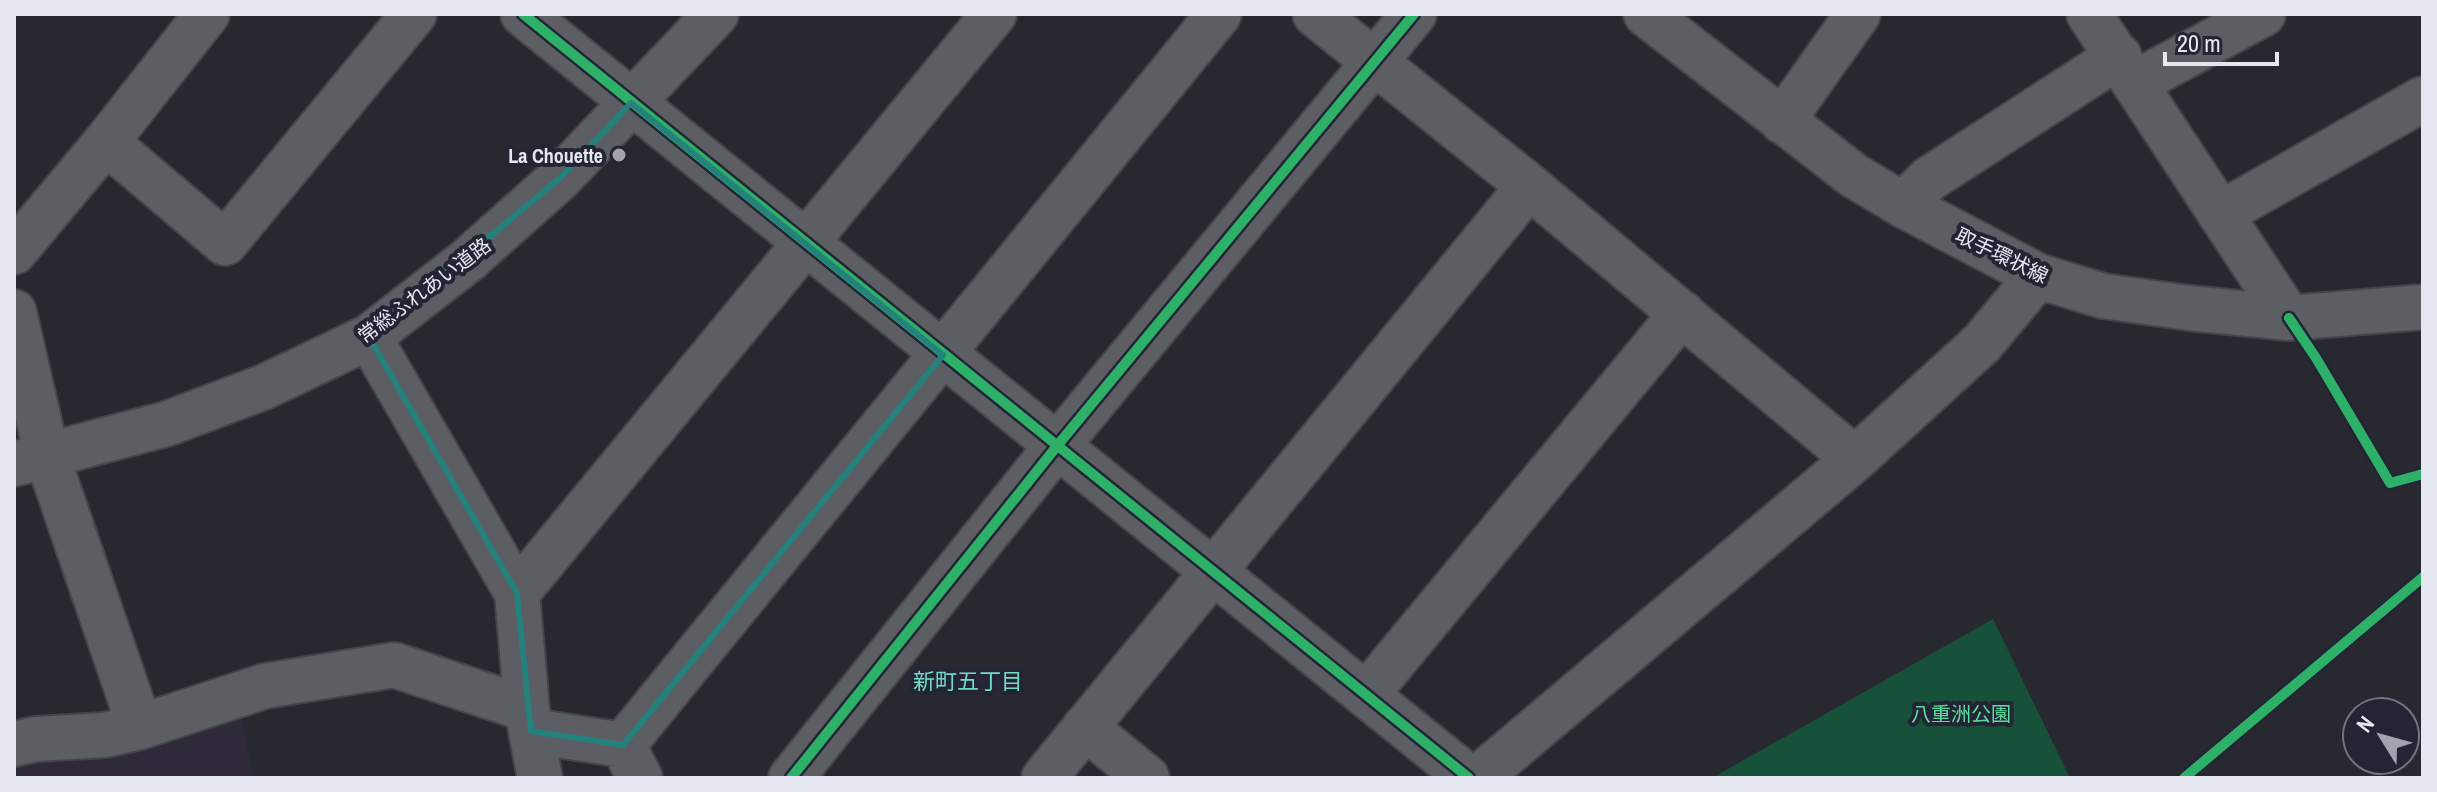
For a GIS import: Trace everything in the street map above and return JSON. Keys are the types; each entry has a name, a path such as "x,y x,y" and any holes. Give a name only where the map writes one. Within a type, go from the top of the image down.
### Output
{"street":[{"path":"14,252 207,14"},
{"path":"106,142 225,243 414,14"},
{"path":"523,14 1469,778"},
{"name":"常総ふれあい道路","path":"30,460 166,424 264,387 369,337 468,260 550,187 716,14"},
{"path":"517,593 994,14"},
{"path":"14,744 36,739 105,735 140,727 265,686 394,665 631,761 943,355 1219,14"},
{"path":"1315,14 1529,186 1855,459"},
{"path":"791,778 1057,446 1414,14"},
{"name":"取手環状線","path":"1646,14 1853,175 2038,276 2103,296 2289,318 2423,307"},
{"path":"1782,121 1858,14"},
{"path":"2089,14 2289,318"},
{"path":"1903,205 1929,179 2127,69 2263,14"},
{"path":"2220,214 2423,99"},
{"path":"1044,778 1529,186"},
{"path":"1478,778 1855,459 1982,343 2038,276"},
{"path":"14,312 30,460 140,727"},
{"path":"1366,695 1682,313"},
{"path":"369,337 517,593 529,720 540,778"},
{"path":"1085,727 1147,778"}],"highlighted area":[{"path":"631,103 943,355 623,745 531,731 517,593 369,337 561,177"}],"shaded area":[{"path":"239,709 254,778 14,778 14,765 106,751"}],"green space":[{"name":"八重洲公園","path":"1993,619 2070,778 1712,778"}],"cycle path":[{"path":"523,14 1469,778"},
{"path":"791,778 1057,446 1414,14"},
{"path":"2289,318 2390,483 2423,474"},
{"path":"2184,778 2423,577"}],"place":[{"name":"La Chouette","path":"619,155"}],"district":[{"name":"新町五丁目","path":"968,681"}]}
